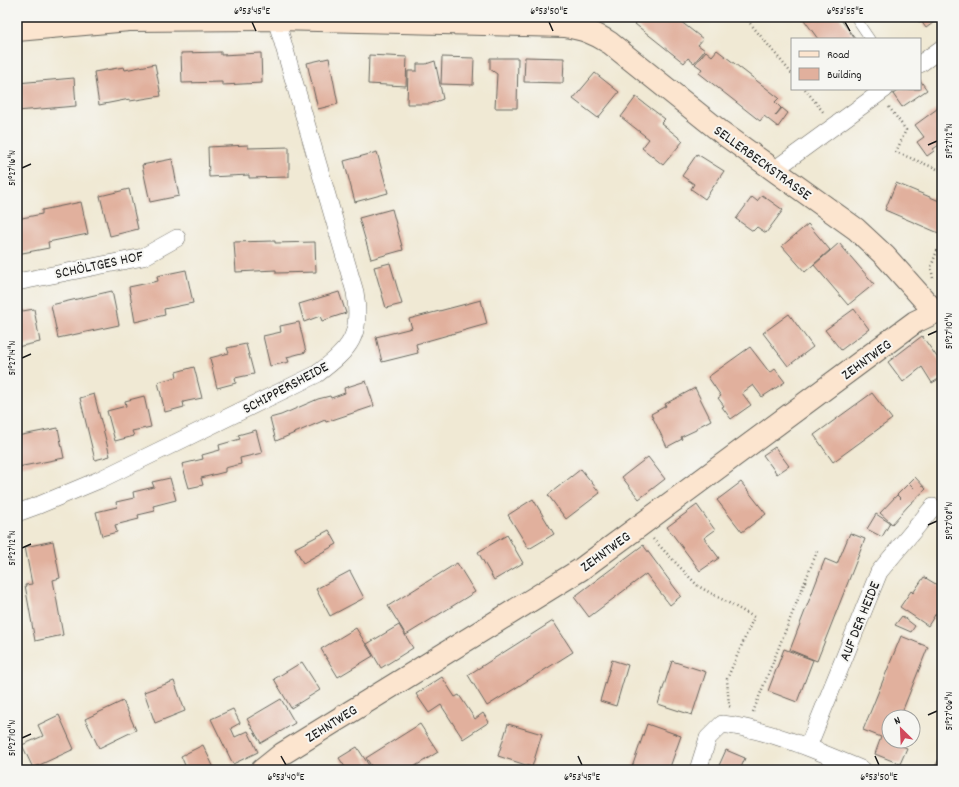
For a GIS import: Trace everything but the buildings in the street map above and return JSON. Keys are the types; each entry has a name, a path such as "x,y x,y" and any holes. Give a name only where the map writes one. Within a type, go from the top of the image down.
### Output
{"street":[{"name":"SELLERBECKSTRASSE","path":"17,30 129,20 276,19 565,26 582,23 610,43 721,132 856,229 939,310"},
{"name":"SCHIPPERSHEIDE","path":"17,513 99,480 317,374 348,347 356,326 358,310 355,292 276,19"},
{"path":"921,63 942,48"},
{"path":"774,170 882,91"},
{"name":"SCHÖLTGES HOF","path":"17,282 143,257 177,238"},
{"name":"ZEHNTWEG","path":"262,770 282,754 580,570 915,322 939,310"},
{"name":"AUF DER HEIDE","path":"808,747 879,572 933,507"},
{"path":"698,770 708,738 722,724 746,728 808,747 864,770"}],"lane":[{"path":"855,17 869,38"}],"path":[{"path":"745,17 791,73"},
{"path":"806,90 835,126"},
{"path":"882,91 906,130 896,152 942,171"},
{"path":"934,283 931,267 938,248"},
{"path":"640,525 698,586 754,617 727,679 729,706 735,709"},
{"path":"746,728 818,549"}]}
